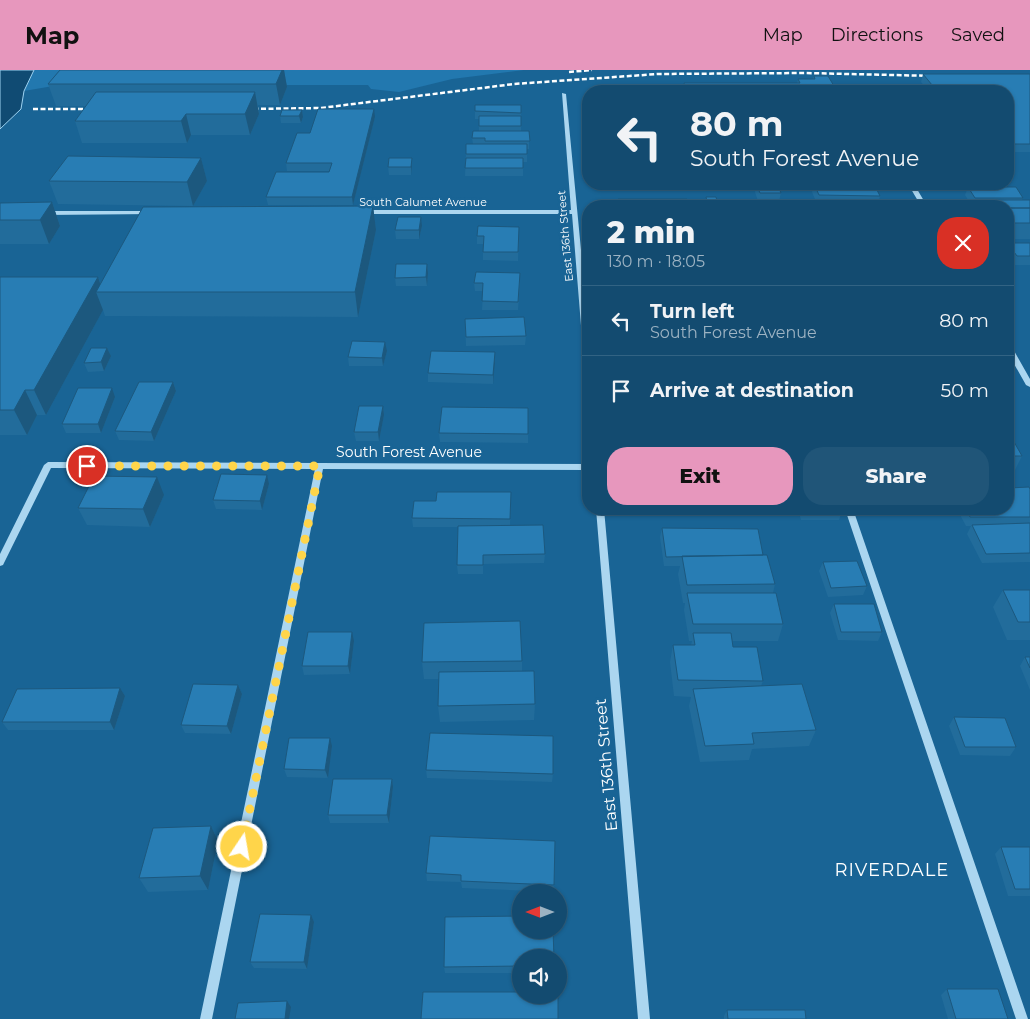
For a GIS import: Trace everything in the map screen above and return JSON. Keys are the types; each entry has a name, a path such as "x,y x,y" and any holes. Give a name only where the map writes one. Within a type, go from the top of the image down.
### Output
{"street":[{"name":"East 136th Street","path":"564,94 582,287"},
{"name":"South Calumet Avenue","path":"359,212 576,212"},
{"path":"40,213 160,213"},
{"path":"1014,358 1030,385"},
{"path":"0,563 48,466"},
{"name":"South Forest Avenue","path":"48,466 582,466"},
{"path":"206,1019 320,466"},
{"name":"East 136th Street","path":"601,515 644,1019"},
{"path":"851,515 1022,1019"}],"shaded area":[{"path":"0,70 34,70 24,91 21,109 0,129"},
{"path":"34,70 524,70 452,79 399,92 371,89 368,85 59,85 24,91"}],"building":[{"path":"60,70 282,70 276,84 48,84"},
{"path":"923,74 1030,74 1030,144 1014,144 1014,85 932,85"},
{"path":"814,76 828,76 833,85 684,85 684,83 800,83 798,79 815,79"},
{"path":"96,92 255,92 245,114 186,114 181,121 75,121"},
{"path":"475,105 521,105 521,113 475,111"},
{"path":"318,109 374,109 352,197 266,197 276,172 329,172 332,163 286,163 297,133 310,133"},
{"path":"282,110 302,110 299,116 280,116"},
{"path":"479,116 521,116 521,126 479,126"},
{"path":"473,131 529,131 530,141 485,141 485,138 472,138"},
{"path":"466,144 527,144 527,154 466,154"},
{"path":"68,156 201,158 187,182 49,181"},
{"path":"389,158 412,158 411,167 388,167"},
{"path":"466,158 523,158 523,168 465,168"},
{"path":"1014,187 1016,187 1023,198 975,198 970,190 1014,190"},
{"path":"759,190 780,190 781,193 760,193"},
{"path":"817,190 877,190 880,196 819,195"},
{"path":"706,197 716,197 717,200 707,200"},
{"path":"618,199 687,200 618,200"},
{"path":"1014,200 1030,200 1030,208 1014,208"},
{"path":"52,202 40,220 0,220 0,203"},
{"path":"373,206 355,292 96,292 143,207"},
{"path":"1014,208 1030,208 1030,223 1014,223"},
{"path":"398,217 421,217 419,230 395,230"},
{"path":"478,226 519,227 518,252 483,252 484,236 477,236"},
{"path":"1014,243 1030,243 1030,256 1017,256 1014,252"},
{"path":"396,264 427,264 426,277 395,278"},
{"path":"476,272 520,273 518,302 482,301 483,283 474,283"},
{"path":"0,277 98,277 34,390 25,390 14,410 0,410"},
{"path":"524,317 526,336 466,337 465,319"},
{"path":"352,341 385,342 382,358 348,357"},
{"path":"91,348 107,348 101,362 84,363"},
{"path":"431,351 495,352 493,375 428,373"},
{"path":"139,382 173,382 151,432 115,431"},
{"path":"78,388 112,388 98,424 62,424"},
{"path":"359,406 383,406 378,432 354,432"},
{"path":"442,407 528,408 528,434 439,433"},
{"path":"1014,442 1022,456 1014,456"},
{"path":"221,474 267,475 260,501 213,500"},
{"path":"94,476 157,477 143,509 78,508"},
{"path":"1029,487 1030,517 970,517 969,515 1014,515 1014,488"},
{"path":"437,492 511,492 510,519 412,518 414,501 436,501"},
{"path":"1030,523 1030,553 986,554 972,525"},
{"path":"543,525 545,554 483,555 483,565 457,565 458,526"},
{"path":"662,528 758,529 763,555 666,557"},
{"path":"767,555 775,584 687,585 682,556"},
{"path":"857,561 867,586 831,588 823,562"},
{"path":"1003,590 1030,590 1030,622 1018,622"},
{"path":"687,593 776,593 783,624 693,624"},
{"path":"834,604 874,604 882,632 841,632"},
{"path":"520,621 522,661 422,662 424,623"},
{"path":"308,632 352,632 348,666 302,666"},
{"path":"693,633 731,633 733,647 757,647 763,681 678,680 673,645 695,645"},
{"path":"1025,657 1030,657 1030,668"},
{"path":"534,671 535,704 438,706 439,672"},
{"path":"193,684 238,685 227,726 181,725"},
{"path":"802,684 816,730 752,733 754,744 705,746 693,689"},
{"path":"120,688 110,722 2,722 17,689"},
{"path":"954,717 1005,718 1016,747 965,747"},
{"path":"430,733 553,736 553,774 426,770"},
{"path":"289,738 330,738 325,770 284,769"},
{"path":"333,779 392,779 387,815 328,815"},
{"path":"211,826 200,876 139,878 153,828"},
{"path":"430,836 555,841 554,884 461,881 461,875 426,873"},
{"path":"1001,847 1030,847 1030,889 1015,889"},
{"path":"260,914 311,915 304,962 250,962"},
{"path":"512,916 512,939 553,939 554,949 512,949 512,966 444,967 445,917"},
{"path":"947,989 998,989 1008,1019 956,1019"},
{"path":"423,992 512,992 512,1004 558,1004 558,1019 421,1019"},
{"path":"287,1001 285,1019 235,1019 238,1003"},
{"path":"727,1010 805,1010 806,1019 728,1019"}],"railway":[{"path":"569,72 592,70"},
{"path":"246,109 321,108 514,84 658,74 806,73 936,76"},
{"path":"33,109 98,109"}],"district":[{"name":"RIVERDALE","path":"892,870"}],"route":[{"path":"87,466 320,466 242,847"}]}
